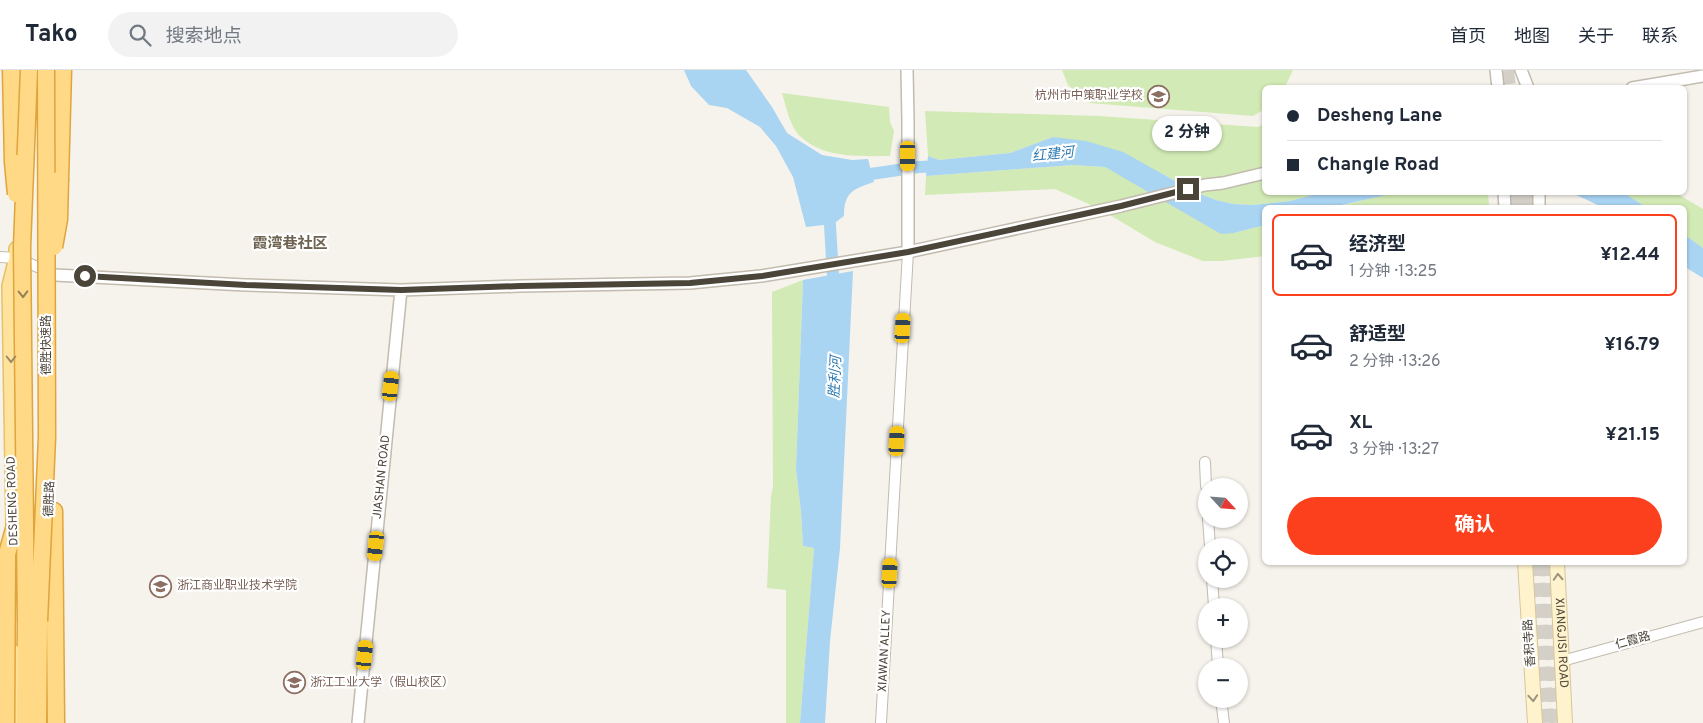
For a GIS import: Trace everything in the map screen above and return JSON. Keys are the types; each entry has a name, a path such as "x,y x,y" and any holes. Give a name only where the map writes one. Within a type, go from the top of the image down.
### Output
{"highway":[{"name":"德胜快速路","path":"20,71 12,162 20,253 25,492 25,723"},
{"name":"德胜快速路","path":"38,723 39,620 47,437 46,296 54,72"},
{"path":"47,437 54,511 56,723"},
{"path":"6,723 7,554 25,492"}],"main road":[{"path":"54,72 52,183 54,275"},
{"name":"DESHENG ROAD","path":"14,723 14,552 10,286 20,253"},
{"name":"德胜路","path":"49,723 48,538 52,431 54,275"},
{"name":"香积寺路","path":"1525,565 1535,723"},
{"name":"XIANGJISI ROAD","path":"1557,565 1565,723"}],"street":[{"name":"XIAWAN ALLEY","path":"881,723 908,252 907,70"},
{"path":"1496,70 1498,85"},
{"path":"1521,70 1527,85"},
{"path":"1650,85 1703,76"},
{"path":"0,257 20,253 54,275 246,285 401,290 690,283 762,276 908,252 1262,174"},
{"name":"JIASHAN ROAD","path":"358,723 401,290"},
{"path":"1205,462 1206,478"},
{"name":"仁霞路","path":"1562,661 1703,622"},
{"path":"1222,708 1224,723"}],"green space":[{"name":"杭州市中策职业学校","path":"1062,70 1293,70 1286,85 1262,85 1262,111 1253,116 1089,103 1068,85"},
{"path":"782,93 889,107 890,122 894,131 890,156 843,155 820,149 797,132 789,116"},
{"path":"925,111 1099,116 1258,127 1262,125 1262,195 1312,195 1290,201 1253,205 1233,204 1195,192 1161,173 1053,137 1010,153 939,160 928,156"},
{"path":"1073,165 1105,167 1234,233 1262,226 1262,256 1203,261 1155,242 1100,209 1055,189 925,195 926,176"},
{"path":"1383,195 1488,195 1489,205 1345,205"},
{"path":"1627,195 1679,195 1703,209 1703,248 1687,236 1687,205 1643,205"},
{"path":"803,280 796,469 803,546 814,548 800,723 786,723 786,590 767,588 773,487 772,292"}],"water":[{"path":"684,70 746,70 772,107 787,133 822,155 852,160 868,159 874,182 860,187 851,193 844,208 844,216 833,224 806,227 793,177 776,146 760,127 727,108 709,105 691,86"},
{"path":"1053,137 1086,141 1123,152 1195,192 1233,204 1253,205 1290,201 1312,195 1386,195 1342,205 1262,205 1262,226 1234,233 1221,234 1105,167 1073,165 926,176 928,156 939,160 1010,153"},
{"path":"1576,195 1627,195 1643,205 1598,205"},
{"path":"1687,236 1703,248 1703,278 1687,268"},
{"path":"853,271 840,548 830,641 825,723 800,723 814,548 803,546 796,469 803,280"}],"waterway":[{"name":"红建河","path":"857,176 919,167 944,166"},
{"name":"胜利河","path":"829,209 834,292"}],"tunnel":[{"path":"1507,70 1509,85"},
{"path":"1515,195 1516,205"},
{"path":"1525,195 1526,205"},
{"path":"1537,565 1547,723"},
{"path":"1547,565 1557,723"}],"place":[{"name":"杭州市中策职业学校","path":"1159,96"},
{"name":"浙江商业职业技术学院","path":"161,586"},
{"name":"浙江工业大学（假山校区）","path":"294,683"}],"district":[{"name":"霞湾巷社区","path":"290,244"}],"route":[{"path":"85,276 246,285 401,290 690,283 762,276 908,252 1113,208 1188,189"}]}
